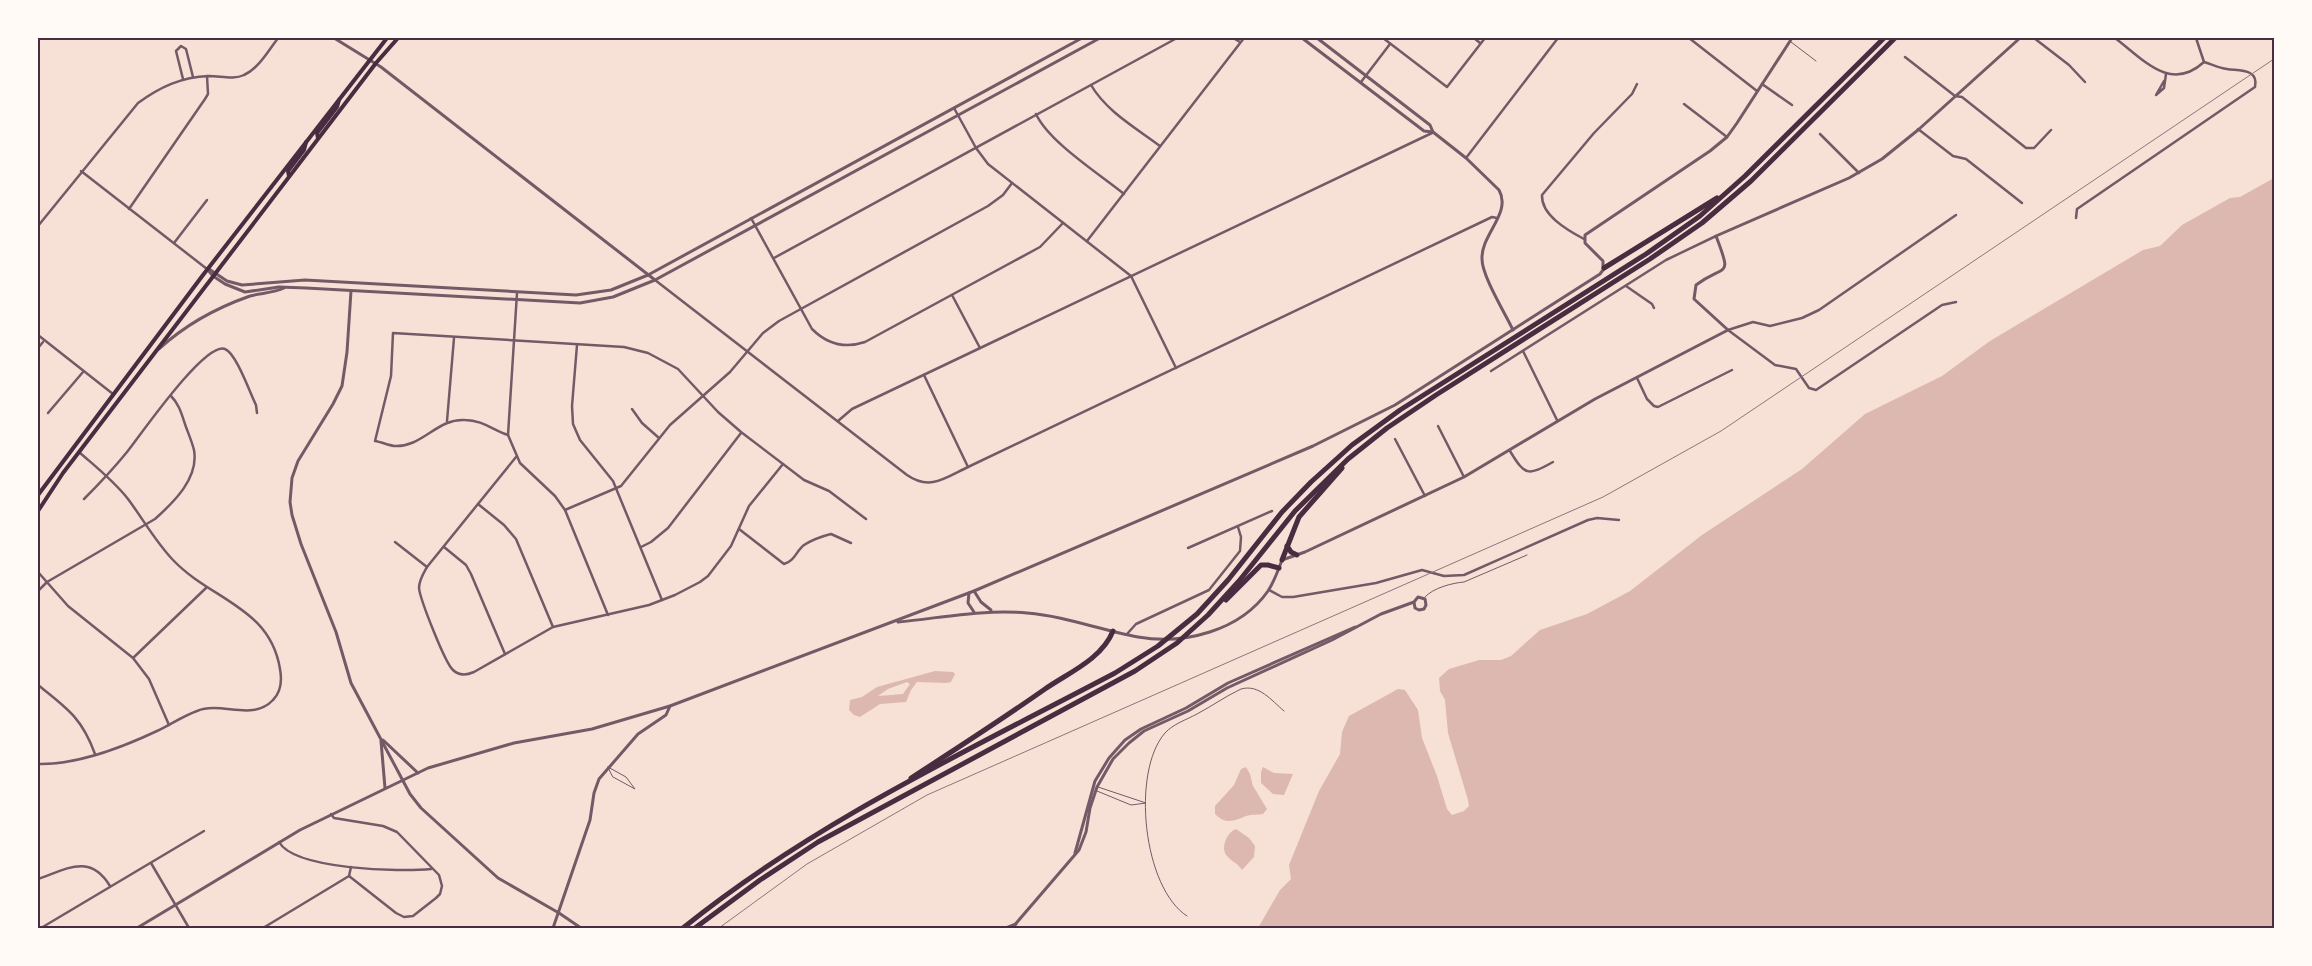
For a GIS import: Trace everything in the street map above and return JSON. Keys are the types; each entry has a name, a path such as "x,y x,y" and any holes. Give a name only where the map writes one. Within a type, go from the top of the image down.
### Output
{"highway":[{"path":"880,798 1115,673 1158,646 1185,624 1214,596 1282,512 1311,482 1352,445 1400,410 1653,249 1700,216 1732,188 1884,38"},
{"path":"1208,615 1239,581 1295,511 1348,459 1387,428 1436,395 1650,259 1702,223 1751,181 1895,38"},
{"path":"1604,268 1732,188"},
{"path":"1282,560 1299,516 1348,459"},
{"path":"1287,546 1291,552 1297,555"},
{"path":"695,928 760,880 832,834 1135,671 1177,643 1234,594 1261,565 1265,564 1279,568"},
{"path":"683,928 781,856 880,798 973,739 1086,662 1105,646 1114,631"}],"main road":[{"path":"38,496 207,268 387,38"},
{"path":"38,511 79,452 150,358 376,63 398,38"},
{"path":"318,138 317,132 337,107 339,98"},
{"path":"289,176 288,171 304,150 306,140"}],"street":[{"path":"38,226 138,103 158,88 183,79 207,76 233,78 243,75 258,63 278,38"},
{"path":"334,38 376,63 907,475 916,481 926,484 968,467 1492,217 1497,218"},
{"path":"214,274 227,281 242,285 305,280 576,295 609,290 648,275 1082,38"},
{"path":"81,171 214,274 233,288 245,292 284,288 351,290 564,303 598,300 634,290 655,280 1100,38"},
{"path":"774,258 1177,38"},
{"path":"1233,38 1240,43"},
{"path":"1087,241 1244,38"},
{"path":"1302,38 1424,131 1433,132"},
{"path":"1317,38 1430,125 1433,132 1466,158 1493,183 1502,195 1502,207 1486,238 1482,259 1485,273 1514,330"},
{"path":"1383,38 1446,87 1485,38"},
{"path":"1474,38 1480,43"},
{"path":"1466,158 1558,38"},
{"path":"1689,38 1758,92"},
{"path":"1490,371 1689,247 1859,173 1896,149 2020,38"},
{"path":"2034,38 2069,66 2085,82"},
{"path":"2115,38 2156,70 2166,74 2176,75 2196,69 2204,62"},
{"path":"2196,38 2204,62"},
{"path":"1584,239 1588,232 1710,151 1727,136 1758,92 1791,39"},
{"path":"1361,82 1391,43"},
{"path":"183,79 176,51 181,46 186,49 193,78"},
{"path":"1905,57 1954,96 1962,97 2026,148 2034,148 2051,130"},
{"path":"2076,218 2077,209 2254,87 2256,82 2252,74 2246,70 2227,69 2204,62"},
{"path":"2164,81 2156,95 2163,90 2166,74"},
{"path":"129,209 208,94 207,76"},
{"path":"137,928 279,842 331,814 418,773 460,758 514,743 592,729 670,706 892,623 974,591 1351,428 1395,405 1600,274 1604,268 1602,259 1587,245 1584,239 1573,233 1545,209 1542,195 1594,134 1632,94 1637,84"},
{"path":"1762,84 1792,105"},
{"path":"1090,85 1096,95 1108,106 1160,146"},
{"path":"1684,104 1727,136"},
{"path":"954,108 976,148 988,164 1132,276 1176,368"},
{"path":"1036,114 1040,124 1055,140 1124,194"},
{"path":"1918,129 1953,156 1966,159 2022,204"},
{"path":"838,421 852,409 1433,132"},
{"path":"1820,134 1859,173"},
{"path":"565,510 616,489 626,481 675,420 730,372 763,333 779,321 988,206 996,201 1012,183"},
{"path":"174,243 207,200"},
{"path":"892,623 992,611 1060,617 1145,638 1172,639 1204,633 1237,620 1253,608 1269,590 1282,560 1297,555 1464,477 1510,451 1556,420 1636,376 1728,330 1753,322 1770,326 1802,318 1819,310 1956,215"},
{"path":"751,218 812,329 820,337 843,346 864,342 1040,247 1063,223"},
{"path":"1716,236 1726,263 1724,269 1696,285 1694,299 1728,330 1775,365 1796,368 1809,388 1813,390 1819,388 1942,305 1956,302"},
{"path":"1626,286 1652,304 1654,308"},
{"path":"150,358 173,336 214,310 255,295 284,288"},
{"path":"351,290 347,352 342,386 330,410 298,461 292,478 290,502 301,544 336,632 351,683 410,794 420,808 498,878 559,913 580,928"},
{"path":"517,293 508,435 516,457 526,470 555,496 565,510 608,615"},
{"path":"952,295 980,348"},
{"path":"508,435 477,421 463,419 447,421 410,444 393,446 375,441 389,386 393,333 624,347 648,353 678,369 718,412 804,480 829,491 866,519"},
{"path":"38,335 113,394"},
{"path":"447,421 454,338"},
{"path":"38,348 44,341"},
{"path":"577,344 573,424 580,440 608,473 662,600"},
{"path":"84,500 202,360 221,348 227,350 233,357 256,405 256,413"},
{"path":"1522,352 1556,420"},
{"path":"1636,376 1647,399 1654,406 1658,407 1732,370"},
{"path":"48,413 83,372"},
{"path":"924,375 968,467"},
{"path":"38,591 47,582 145,525 166,509 186,484 194,468 194,450 178,403 171,396"},
{"path":"632,409 642,423 659,438"},
{"path":"1438,426 1464,477"},
{"path":"641,547 651,542 668,528 741,432"},
{"path":"1395,439 1425,496"},
{"path":"1510,451 1520,468 1526,472 1536,471 1554,462"},
{"path":"38,764 58,764 126,744 205,708 252,711 263,708 273,700 280,689 281,674 279,660 274,645 265,629 244,610 206,588 174,560 145,525 128,500 106,476 79,452"},
{"path":"516,457 427,567 420,581 421,597 447,663 457,674 466,675 474,672 553,627 608,615 662,600 700,582 708,576 731,546 749,506 783,464"},
{"path":"478,504 504,525 516,540 553,627"},
{"path":"1188,548 1272,511"},
{"path":"1269,590 1282,597 1293,597 1376,583 1422,570 1444,576 1464,575 1588,520 1597,518 1619,520"},
{"path":"1127,634 1136,624 1210,590 1240,551 1241,537 1238,527"},
{"path":"739,529 784,564 790,562 804,545 831,534 851,543"},
{"path":"396,542 427,567"},
{"path":"444,547 466,566 471,574 505,654"},
{"path":"38,572 68,606 133,658 149,679 169,724"},
{"path":"133,658 206,588"},
{"path":"974,591 981,602 992,611"},
{"path":"968,593 968,603 974,612"},
{"path":"1012,928 1079,850 1086,832 1094,788 1113,759 1129,742 1144,731 1188,711 1227,688 1332,640 1356,626 1403,604 1414,602 1417,598 1424,598 1426,604 1422,610 1416,609 1414,602"},
{"path":"38,685 77,718 84,728 95,754"},
{"path":"553,928 590,820 594,793 600,779 608,767 638,734 666,715 670,706"},
{"path":"380,738 418,773"},
{"path":"380,738 385,788"},
{"path":"331,814 334,818 383,826 397,832 442,881 440,894 409,918 396,913 349,876"},
{"path":"41,928 204,831"},
{"path":"279,842 290,852 351,867 396,871 431,869"},
{"path":"151,863 189,928"},
{"path":"38,879 73,866 87,865 104,876 110,886"},
{"path":"263,928 349,876 351,867"},
{"path":"1006,928 1016,923"}],"lane":[{"path":"1791,39 1816,61"},
{"path":"1424,598 1431,592 1456,582 1464,582 1527,555"},
{"path":"1187,916 1173,906 1157,876 1150,854 1146,783 1148,767 1162,737 1171,727 1245,688 1259,690 1284,711"},
{"path":"608,767 626,777 635,789 613,777 608,767"},
{"path":"1094,788 1131,805 1146,803"},
{"path":"1094,788 1146,803"}],"shaded area":[{"path":"2274,178 2274,928 1258,928 1280,890 1291,879 1289,865 1319,791 1340,754 1342,732 1349,716 1398,689 1405,690 1418,710 1422,738 1437,776 1447,809 1452,815 1464,811 1469,806 1468,800 1448,733 1445,700 1440,691 1439,678 1449,669 1479,660 1501,660 1511,656 1540,630 1587,614 1630,591 1702,535 1802,469 1865,414 1942,376 1990,341 2143,250 2160,246 2182,225 2230,198 2240,197"},
{"path":"935,671 953,672 955,674 951,682 947,683 917,682 906,702 880,704 860,717 854,715 849,710 850,700 862,697 877,687","holes":["907,682 910,684 903,694 878,696 888,689"]},
{"path":"1246,767 1253,786 1267,809 1263,814 1248,815 1230,821 1223,820 1215,814 1215,806 1234,785 1241,769"},
{"path":"1263,767 1274,773 1293,774 1284,795 1273,794 1261,783"},
{"path":"1236,829 1249,838 1255,846 1254,857 1242,870 1227,856 1224,849 1227,837"}],"railway":[{"path":"719,928 807,864 927,795 1603,497 1721,431 2274,59"}]}
